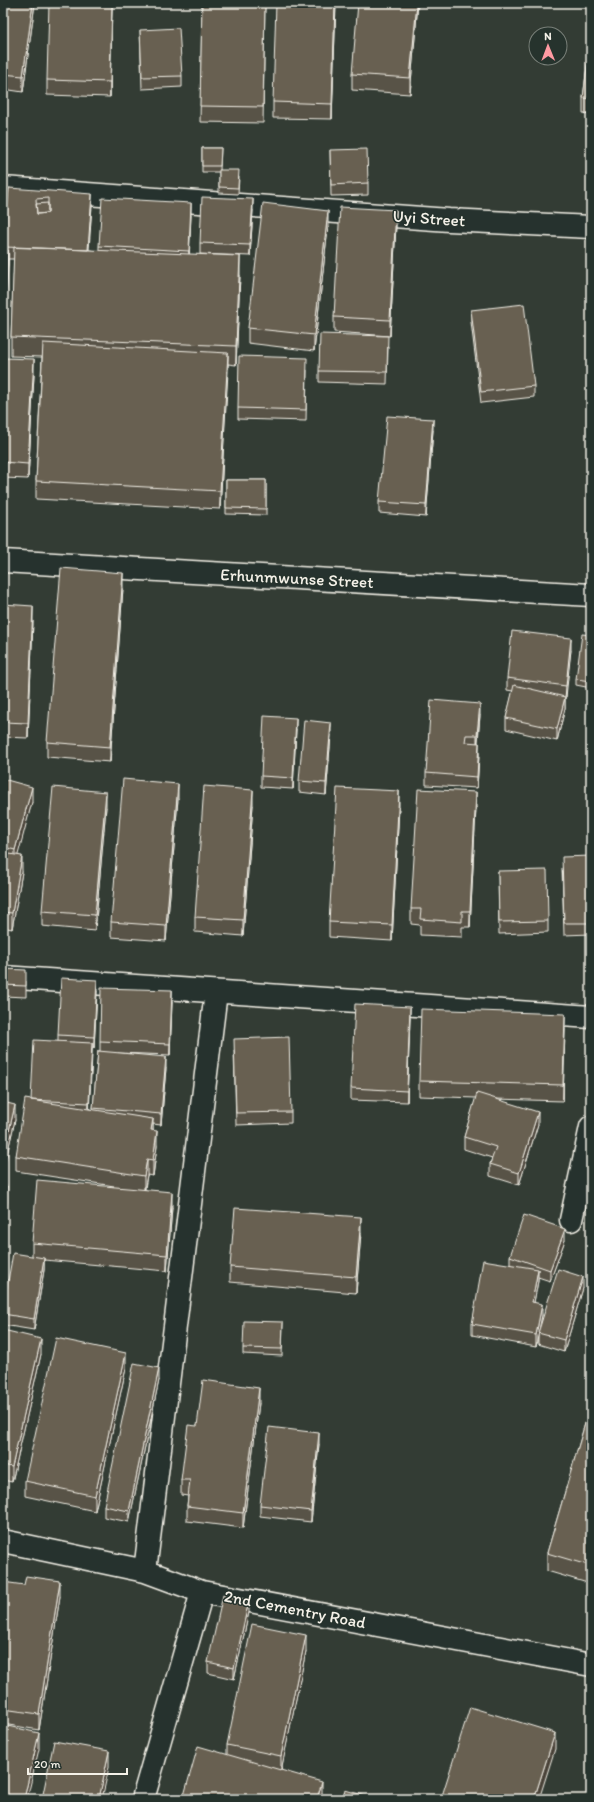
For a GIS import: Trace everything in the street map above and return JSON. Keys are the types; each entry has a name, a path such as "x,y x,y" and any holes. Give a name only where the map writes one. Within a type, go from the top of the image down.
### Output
{"street":[{"name":"Uyi Street","path":"3,188 449,220 591,227"},
{"name":"Erhunmwunse Street","path":"3,561 591,595"},
{"path":"3,977 591,1017"},
{"path":"145,1571 216,992"},
{"path":"571,1220 591,1127"},
{"name":"2nd Cementry Road","path":"3,1541 145,1571 202,1592 591,1665"},
{"path":"143,1799 202,1592"}],"building":[{"path":"3,3 33,3 23,76 3,74"},
{"path":"49,3 112,3 110,82 47,80"},
{"path":"202,3 265,3 263,107 200,106"},
{"path":"276,3 335,3 332,104 273,102"},
{"path":"358,3 417,3 410,78 352,74"},
{"path":"179,28 182,76 142,77 140,30"},
{"path":"591,35 591,99 583,98"},
{"path":"202,148 221,148 220,166 202,166"},
{"path":"367,149 368,183 331,185 330,150"},
{"path":"219,170 239,170 238,188 219,187"},
{"path":"9,188 92,194 88,250 4,247","holes":["48,198 48,213 37,214 36,199"]},
{"path":"202,197 253,199 250,245 200,243"},
{"path":"102,198 191,203 189,251 99,246"},
{"path":"48,203 48,213 37,214 36,204"},
{"path":"263,203 328,211 314,335 248,328"},
{"path":"340,207 396,210 390,320 334,317"},
{"path":"14,247 240,256 236,346 11,337"},
{"path":"3,249 8,250 4,328 3,328"},
{"path":"524,304 534,386 481,392 471,310"},
{"path":"320,334 388,336 387,372 319,371"},
{"path":"43,343 228,353 220,491 36,481"},
{"path":"239,356 307,358 306,410 238,408"},
{"path":"3,358 34,359 28,464 3,462"},
{"path":"387,416 433,419 426,505 379,502"},
{"path":"226,480 266,480 266,509 226,508"},
{"path":"61,568 123,573 110,747 47,742"},
{"path":"3,604 33,606 28,723 3,722"},
{"path":"512,631 571,638 566,686 507,678"},
{"path":"582,634 591,635 591,681 576,679"},
{"path":"514,685 565,697 557,729 506,718"},
{"path":"431,700 480,704 477,735 466,735 465,742 479,743 477,777 426,773"},
{"path":"264,716 296,718 293,778 261,776"},
{"path":"304,720 331,723 326,783 299,781"},
{"path":"3,779 32,787 15,850 3,847"},
{"path":"123,779 178,784 166,926 111,922"},
{"path":"204,786 253,790 243,920 195,917"},
{"path":"53,787 106,792 95,915 42,911"},
{"path":"337,788 399,791 392,925 329,922"},
{"path":"418,789 476,792 470,911 462,911 462,922 420,919 421,909 411,909"},
{"path":"3,853 22,856 12,913 3,912"},
{"path":"591,856 591,923 564,923 562,857"},
{"path":"547,870 548,921 499,922 498,871"},
{"path":"3,969 26,970 26,986 3,985"},
{"path":"61,978 97,980 94,1037 58,1035"},
{"path":"101,988 172,990 170,1044 100,1041"},
{"path":"355,1004 410,1007 407,1091 351,1088"},
{"path":"421,1009 565,1014 563,1085 419,1081"},
{"path":"289,1037 291,1112 236,1113 234,1039"},
{"path":"34,1040 92,1043 89,1103 31,1100"},
{"path":"98,1051 166,1057 161,1114 93,1108"},
{"path":"477,1093 538,1112 519,1173 490,1164 496,1147 464,1137"},
{"path":"25,1099 153,1119 151,1130 157,1131 153,1160 147,1159 144,1176 16,1156"},
{"path":"3,1102 15,1105 3,1157"},
{"path":"37,1180 172,1192 167,1255 32,1243"},
{"path":"3,1185 7,1186 3,1204"},
{"path":"235,1208 361,1217 356,1277 230,1267"},
{"path":"524,1215 565,1229 550,1270 510,1256"},
{"path":"13,1253 44,1258 34,1319 3,1314"},
{"path":"483,1260 538,1269 532,1302 542,1304 536,1335 472,1324"},
{"path":"558,1269 583,1277 564,1340 538,1333"},
{"path":"244,1321 283,1322 282,1349 243,1348"},
{"path":"3,1330 41,1339 12,1467 3,1465"},
{"path":"56,1338 126,1353 95,1496 25,1481"},
{"path":"134,1363 159,1368 129,1511 104,1506"},
{"path":"203,1380 259,1388 243,1513 187,1506 190,1480 181,1480 188,1425 197,1426"},
{"path":"591,1403 591,1566 547,1553"},
{"path":"269,1427 319,1433 311,1511 260,1505"},
{"path":"26,1576 60,1581 39,1714 3,1709 3,1582 24,1585"},
{"path":"223,1595 249,1600 234,1668 208,1662"},
{"path":"252,1624 306,1635 281,1756 227,1745"},
{"path":"470,1707 555,1733 534,1799 441,1799"},
{"path":"3,1725 39,1733 24,1799 3,1799"},
{"path":"54,1741 109,1751 99,1799 42,1799"},
{"path":"198,1746 322,1782 317,1799 183,1799"},
{"path":"345,1790 377,1799 343,1799"}]}
